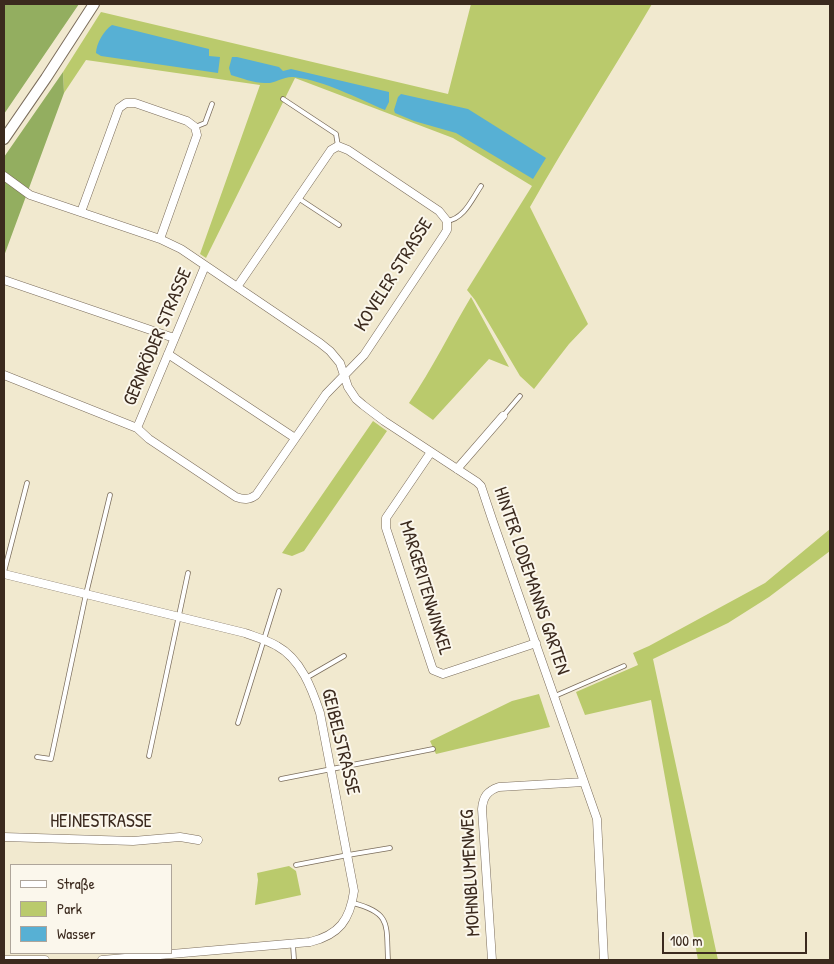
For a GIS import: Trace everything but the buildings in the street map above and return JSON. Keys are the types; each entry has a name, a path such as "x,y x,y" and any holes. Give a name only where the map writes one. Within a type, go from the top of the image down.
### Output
{"street":[{"path":"4,138 94,4"},
{"path":"81,212 119,108 126,103 135,103 187,121 196,127 197,135 160,239"},
{"path":"236,287 331,150 338,146"},
{"name":"KOVELER STRASSE","path":"338,146 348,150 439,211 447,221 446,230 433,251 364,354 344,376"},
{"name":"HINTER LODEMANNS GARTEN","path":"4,176 30,195 160,239 181,249 320,343 340,363 344,376 356,399 363,406 481,486 597,819 604,960"},
{"name":"GERNRÖDER STRASSE","path":"205,266 137,428 149,439 242,500 250,499 256,495 326,394 344,376"},
{"path":"4,280 174,338"},
{"path":"168,354 295,438"},
{"path":"4,375 137,428"},
{"path":"457,469 503,416"},
{"name":"MARGERITENWINKEL","path":"431,452 386,518 386,528 433,670 443,674 536,643"},
{"name":"GEIBELSTRASSE","path":"4,573 245,633 278,646 292,657 306,678 320,713 354,891 353,902 347,918 339,928 329,937 293,945 151,958 102,960"},
{"name":"MOHNBLUMENWEG","path":"492,960 482,809 484,798 492,789 498,787 584,782"},
{"name":"HEINESTRASSE","path":"4,837 133,841 180,837 198,840"},
{"path":"4,960 45,960"}],"lane":[{"path":"283,100 336,134 338,146"},
{"path":"196,127 205,123 212,104"},
{"path":"447,221 460,217 481,186"},
{"path":"298,198 339,226"},
{"path":"503,416 520,396"},
{"path":"4,573 27,483"},
{"path":"37,756 51,759 86,594 110,495"},
{"path":"149,756 188,573"},
{"path":"238,723 279,591"},
{"path":"306,678 344,656"},
{"path":"554,696 624,666"},
{"path":"281,780 433,749"},
{"path":"296,865 348,854 390,848"},
{"path":"353,902 374,910 384,920 388,960"},
{"path":"293,945 294,960"}],"green space":[{"path":"4,4 79,4 4,114"},
{"path":"471,4 652,4 530,207 588,324 569,344 534,389 520,376 475,300 467,290 532,186 453,138 295,78 206,258 200,254 260,85 86,60 64,93 63,72 101,12 448,94"},
{"path":"63,72 64,93 4,256 4,157"},
{"path":"471,297 509,367 489,359 433,420 409,403"},
{"path":"373,421 387,431 304,551 292,556 282,553"},
{"path":"830,529 830,551 769,597 728,623 653,659 718,960 698,960 651,700 585,715 576,692 638,665 633,653 765,583"},
{"path":"539,694 550,727 436,754 430,741 512,701"},
{"path":"289,866 296,871 301,895 255,905 257,873"}],"water":[{"path":"112,25 209,49 209,56 220,57 218,73 101,56 96,53 97,46 103,34"},
{"path":"232,57 279,67 283,71 291,69 389,92 389,102 385,110 318,82 294,77 269,83 248,80 231,75 229,68"},
{"path":"401,94 468,109 546,158 533,179 456,133 414,121 395,113 394,110 398,97"}]}
